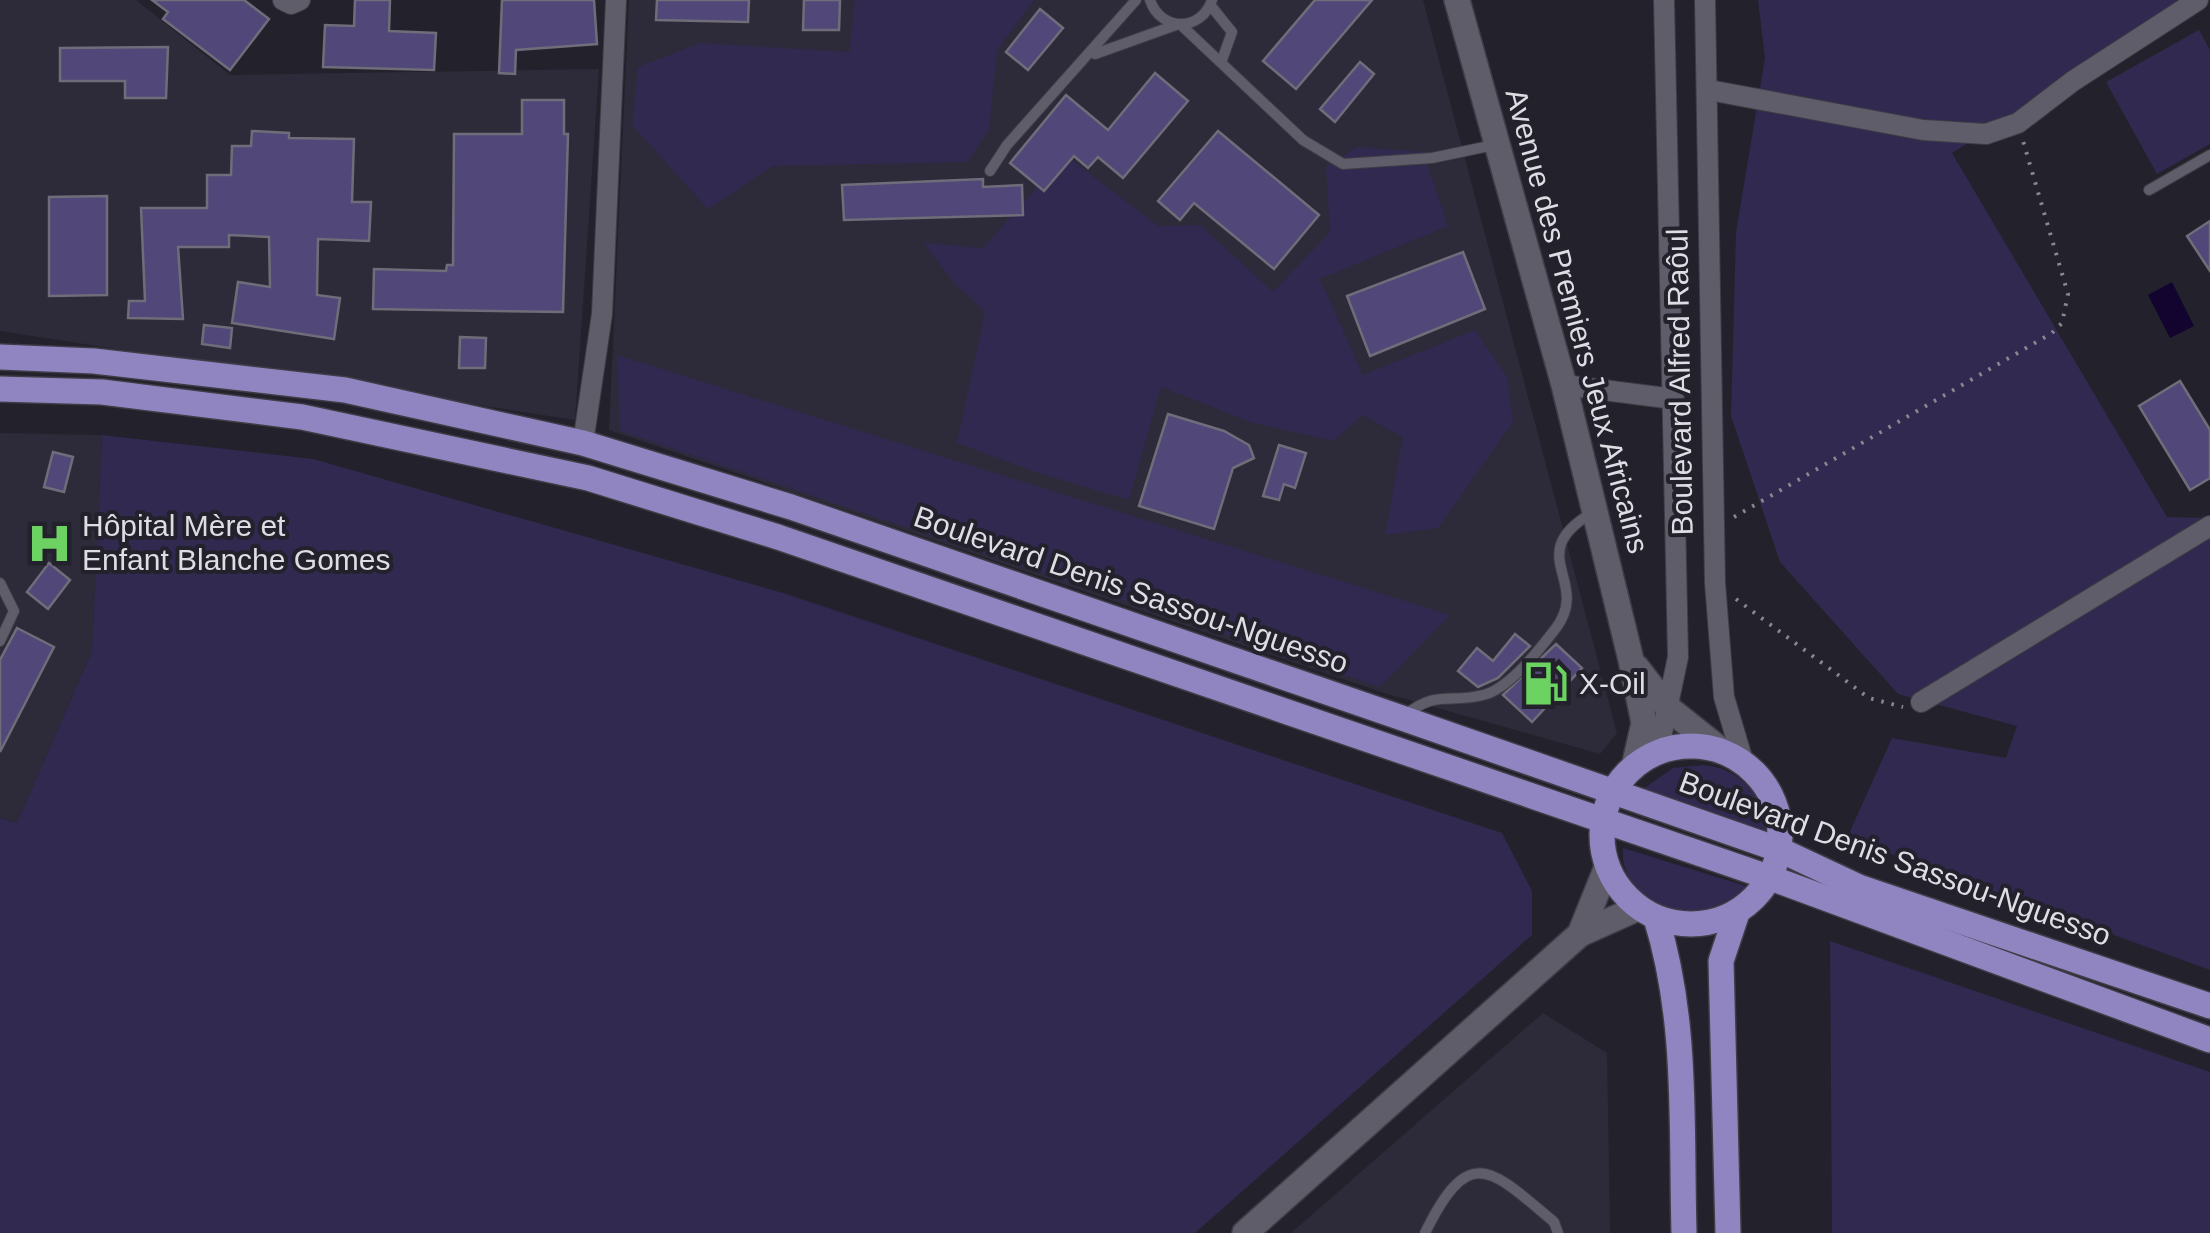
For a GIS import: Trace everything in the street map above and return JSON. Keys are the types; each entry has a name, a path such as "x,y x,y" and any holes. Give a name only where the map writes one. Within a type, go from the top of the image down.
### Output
{"main road":[{"name":"Boulevard Denis Sassou-Nguesso","path":"0,357 94,361 345,390 583,443 791,507 1402,718 1780,850 1859,887 2210,1006"},
{"name":"Boulevard Denis Sassou-Nguesso","path":"0,389 102,392 302,417 588,478 778,537 1771,878 2210,1040"},
{"path":"1701,746 1732,756 1774,800 1781,824 1780,850 1771,878 1736,913 1710,924 1683,925 1647,913 1619,890 1607,866 1603,821 1613,792 1634,767 1658,752 1701,746"},
{"path":"1647,913 1673,972 1679,1029 1684,1233"},
{"path":"1728,1233 1721,961 1736,913"}],"street":[{"path":"284,0 291,4 300,0"},
{"path":"583,443 601,328 616,0"},
{"name":"Avenue des Premiers Jeux Africains","path":"1457,0 1564,385 1632,660 1644,723 1634,767"},
{"name":"Boulevard Alfred Raôul","path":"1658,752 1678,657 1664,0"},
{"name":"Boulevard Alfred Raôul","path":"1705,0 1713,529 1724,697 1732,756"},
{"path":"1709,90 1923,130 1986,134 2018,123 2073,80 2198,0"},
{"path":"1564,385 1674,399"},
{"path":"1921,702 2210,526"},
{"name":"Avenue des Premiers Jeux Africains","path":"1632,660 1668,708 1732,756"},
{"path":"1580,934 1607,866"},
{"path":"1245,1233 1580,934 1647,913"}],"lane":[{"path":"990,170 1136,0"},
{"path":"1150,0 1164,20 1178,25 1222,60 1303,140 1343,164 1432,158 1496,144"},
{"path":"1086,60 1106,47 1202,17 1212,3 1232,32 1222,60"},
{"path":"2149,190 2210,155"},
{"path":"1402,718 1428,698 1488,694 1545,642 1560,623 1566,605 1558,546 1572,524 1596,510"},
{"path":"0,583 14,611 0,640"},
{"path":"1425,1233 1448,1188 1474,1172 1499,1176 1554,1222 1558,1233"}],"path":[{"path":"1713,529 2052,333 2062,323 2068,294 2018,123"},
{"path":"1715,584 1869,698 1904,708 1921,702"}],"shaded area":[{"path":"0,0 136,0 230,75 599,69 575,420 0,331"},
{"path":"629,0 1423,0 1617,733 1600,754 1384,693 609,430"},
{"path":"855,0 1034,0 997,50 989,130 967,162 773,166 708,209 632,125 638,67 700,43 849,52"},
{"path":"1758,0 2197,0 1952,153 2167,517 2210,518 2210,970 1847,838 1892,738 2006,758 2017,726 1898,694 1780,562 1731,416 1736,232 1765,58"},
{"path":"2199,30 2210,50 2210,144 2157,174 2106,82"},
{"path":"1357,147 1423,152 1448,226 1320,279 1363,375 1475,330 1507,377 1513,422 1438,528 1385,535 1403,437 1362,415 1334,441 1253,423 1161,387 1129,500 1041,474 957,443 985,312 954,283 924,243 983,248 1065,155 1158,226 1200,225 1273,292 1330,232 1326,167"},
{"path":"2172,282 2194,326 2170,338 2148,295"},
{"path":"617,355 1450,615 1380,687 620,431"},
{"name":"Hôpital Mère et Enfant Blanche Gomes","path":"0,433 102,435 92,651 17,823 0,818"},
{"path":"102,435 313,459 783,593 1502,833 1532,891 1532,935 1195,1233 0,1233 0,818 17,823 92,651"},
{"path":"1703,765 1728,771 1748,786 1762,807 1768,831 1643,789 1673,768"},
{"path":"1623,848 1749,887 1734,903 1715,911 1694,914 1672,910 1636,888 1626,870"},
{"path":"1830,941 2210,1072 2210,1233 1832,1233"},
{"path":"1543,1013 1607,1053 1610,1233 1291,1233"}],"building":[{"path":"152,0 244,0 269,19 230,70 163,19 168,12"},
{"path":"355,0 390,0 389,31 436,33 434,70 323,67 325,25 354,26"},
{"path":"502,0 594,0 597,44 516,50 515,74 499,73"},
{"path":"657,0 749,0 748,22 656,20"},
{"path":"804,0 840,0 839,30 803,30"},
{"path":"1315,0 1372,0 1296,89 1263,61"},
{"path":"1040,9 1063,28 1028,70 1006,52"},
{"path":"168,47 166,98 125,98 125,81 60,81 60,48"},
{"path":"1360,62 1374,74 1335,122 1320,109"},
{"path":"1155,73 1188,101 1123,178 1098,157 1088,168 1074,156 1044,191 1010,163 1066,95 1108,130"},
{"path":"522,100 564,100 564,134 568,134 563,312 373,309 374,269 446,271 447,265 453,265 454,134 522,134"},
{"path":"252,131 289,133 289,138 354,139 352,202 371,202 369,241 318,239 317,295 340,298 334,339 232,323 238,282 270,287 269,237 229,235 229,247 178,247 183,319 128,318 129,301 145,301 141,208 207,208 207,175 231,175 232,146 251,146"},
{"path":"1218,131 1319,215 1274,269 1194,203 1180,220 1158,201"},
{"path":"983,179 983,187 1022,185 1023,215 844,220 842,185"},
{"path":"107,196 107,295 49,296 49,197"},
{"path":"2210,221 2210,271 2187,236"},
{"path":"1463,252 1485,309 1370,356 1347,296"},
{"path":"204,325 232,328 230,348 202,344"},
{"path":"460,337 486,338 485,368 459,368"},
{"path":"2180,381 2210,430 2210,478 2190,490 2139,406"},
{"path":"1168,414 1224,431 1249,445 1254,458 1233,468 1214,529 1139,506"},
{"path":"1279,445 1306,453 1295,488 1284,484 1279,500 1263,496"},
{"path":"53,452 73,457 64,492 44,487"},
{"path":"49,563 70,580 48,609 27,592"},
{"path":"17,628 54,647 0,752 0,660"},
{"path":"1515,634 1530,646 1498,678 1478,687 1458,671 1477,648 1493,661"},
{"path":"1556,644 1582,668 1532,722 1503,695"}],"place":[{"name":"Hôpital Mère et Enfant Blanche Gomes","path":"49,543"},
{"name":"X-Oil","path":"1546,684"}]}
